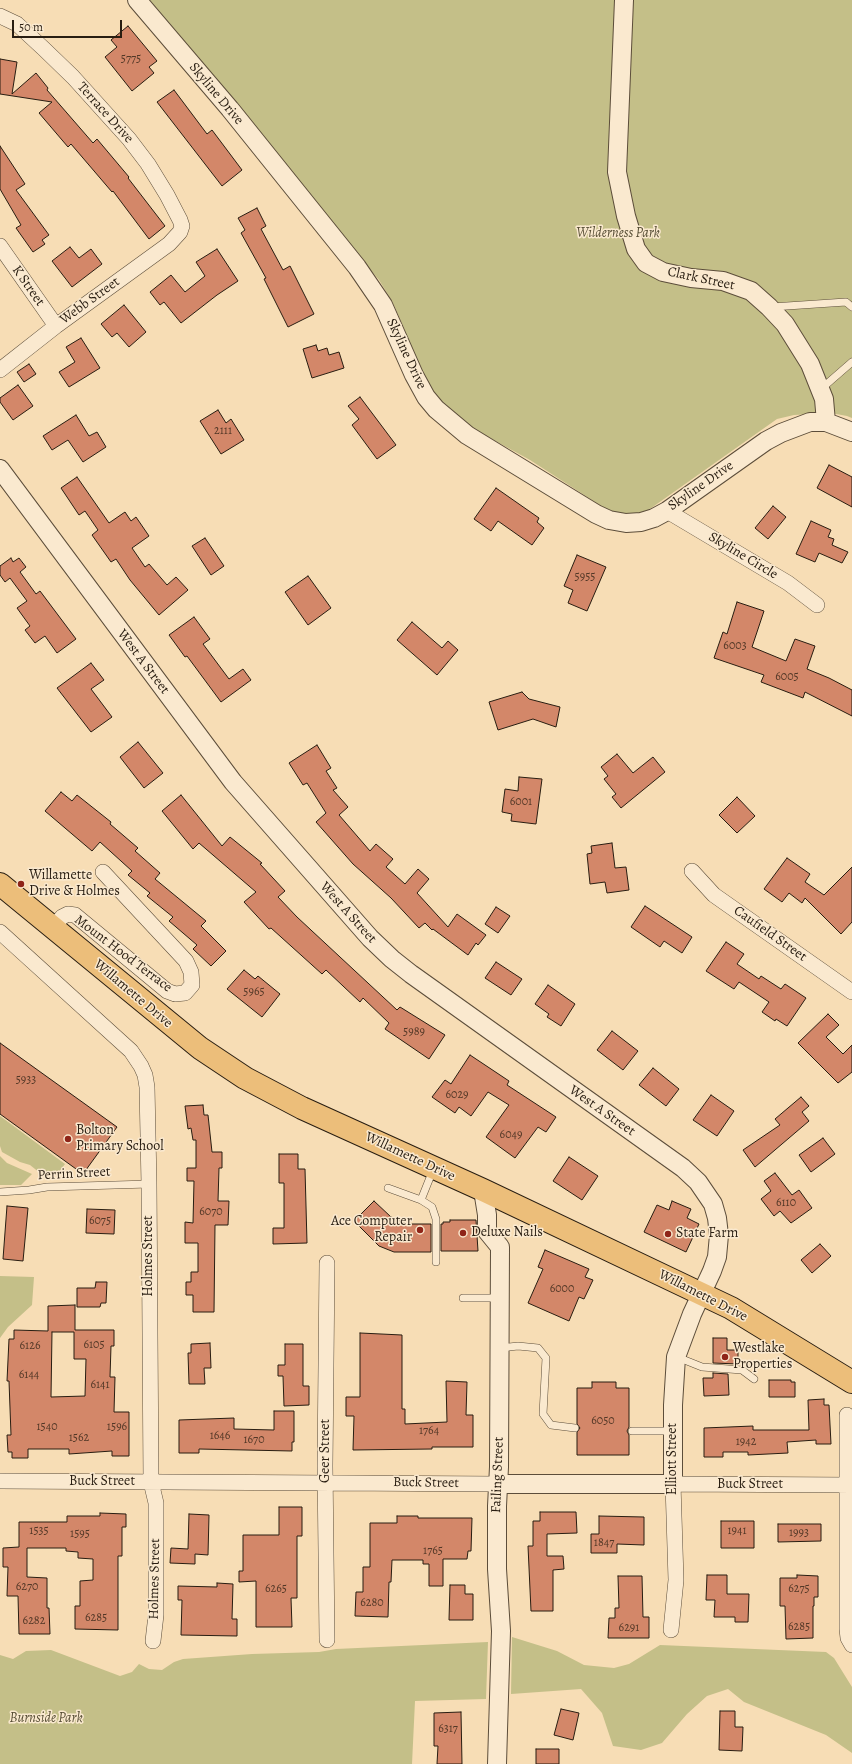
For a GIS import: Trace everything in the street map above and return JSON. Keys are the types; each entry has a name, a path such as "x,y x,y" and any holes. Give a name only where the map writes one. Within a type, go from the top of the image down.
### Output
{"main road":[{"name":"Willamette Drive","path":"0,884 200,1048 245,1078 302,1108 483,1190 731,1308 852,1382"}],"street":[{"name":"Skyline Drive","path":"137,0 230,109 357,267 383,305 414,375 426,397 436,409 467,435 596,514 618,522 634,523 647,521 667,510 766,441 781,433 810,422 826,422 852,432"},
{"name":"Clark Street","path":"624,0 617,172 626,216 636,249 646,263 663,272 691,278 723,281 751,291 769,307 785,324 802,350 821,389 825,405 826,422"},
{"name":"Terrace Drive","path":"0,16 16,24 44,49 73,77 129,138 148,164 170,201 182,226 180,232"},
{"name":"Webb Street","path":"0,370 56,326 169,244 180,232"},
{"name":"K Street","path":"0,246 56,326"},
{"name":"West A Street","path":"0,469 233,782 370,938 392,959 418,979 660,1151 698,1182 714,1204 718,1218 719,1242 716,1263 701,1293"},
{"name":"Skyline Circle","path":"667,510 788,583 817,605"},
{"name":"Caufield Street","path":"692,871 714,895 852,992"},
{"name":"Mount Hood Terrace","path":"54,928 62,917 68,914 75,915 167,991 175,994 185,993 192,985 192,972 186,961 104,872"},
{"name":"Holmes Street","path":"0,932 131,1051 141,1066 147,1087 151,1482 156,1503 156,1615 153,1641"},
{"name":"Failing Street","path":"483,1190 487,1215 487,1231 500,1247 497,1568 501,1631 497,1764"},
{"name":"Geer Street","path":"327,1263 325,1482 327,1640"},
{"name":"Elliott Street","path":"670,1630 676,1580 673,1484 674,1373 676,1357 701,1293"},
{"path":"847,1415 850,1485 847,1630 851,1644"},
{"name":"Buck Street","path":"0,1481 850,1485"}],"lane":[{"path":"769,307 846,302 852,307"},
{"path":"821,389 852,362"},
{"path":"421,1200 433,1168"},
{"name":"Perrin Street","path":"0,1192 29,1190 47,1186 149,1184"},
{"path":"388,1188 421,1200 432,1207 436,1219 436,1262"},
{"path":"463,1298 500,1298"},
{"path":"500,1348 518,1346 538,1348 546,1358 542,1414 551,1425 575,1428"},
{"path":"676,1357 702,1367 742,1370 754,1379"},
{"path":"632,1431 673,1430"}],"green space":[{"name":"Wilderness Park","path":"145,0 852,0 852,418 831,413 794,415 777,419 647,511 628,515 609,511 530,460 461,422 432,397 392,301 379,280"},
{"path":"0,1116 65,1164 59,1172 40,1173 30,1165 20,1162 2,1152 0,1146"},
{"path":"0,1156 7,1163 32,1174 21,1185 0,1185"},
{"path":"0,1276 34,1277 32,1305 8,1327 0,1338"},
{"path":"512,1637 557,1651 584,1665 614,1668 629,1664 660,1645 826,1652 834,1658 852,1687 852,1753 826,1735 744,1702 728,1689 707,1696 687,1714 662,1743 641,1750 613,1746 602,1713 581,1689 511,1694"},
{"name":"Burnside Park","path":"488,1642 486,1699 415,1701 412,1764 0,1764 0,1655 13,1659 26,1651 51,1650 120,1676 132,1672 139,1664 149,1669 162,1670 174,1662 183,1659 252,1654 319,1652 336,1649"}],"building":[{"path":"128,26 157,61 149,67 154,73 132,91 105,57 117,47 111,40"},
{"path":"0,59 17,62 12,94 36,73 48,88 47,90 93,143 97,139 129,177 128,178 165,226 149,239 113,191 112,192 71,144 68,147 39,113 52,102 0,94"},
{"path":"174,90 207,134 212,130 242,170 222,186 157,102"},
{"path":"0,146 25,184 16,190 49,235 42,240 45,244 33,252 16,228 21,225 0,189"},
{"path":"257,208 266,226 261,229 283,270 290,266 314,314 288,327 264,279 266,278 241,233 245,230 238,218"},
{"path":"70,247 79,258 91,249 102,264 72,287 52,261"},
{"path":"217,249 238,281 181,323 164,302 160,305 150,292 171,275 185,292 205,276 196,262"},
{"path":"124,305 146,332 129,347 117,333 112,337 101,324"},
{"path":"81,338 100,368 69,387 59,372 75,362 66,347"},
{"path":"316,345 318,351 327,348 329,355 339,352 344,368 312,378 303,349"},
{"path":"29,364 36,374 24,382 17,372"},
{"path":"18,385 33,406 13,420 0,402 0,398"},
{"path":"360,397 396,445 377,459 352,425 359,419 348,406"},
{"path":"218,410 226,423 231,419 244,440 221,454 200,421"},
{"path":"76,415 89,436 97,432 106,447 83,462 68,440 52,450 43,436"},
{"path":"829,465 852,477 852,507 817,488"},
{"path":"77,477 109,523 125,512 131,521 136,517 149,536 132,548 145,567 149,564 167,585 176,577 188,590 159,615 130,580 116,559 111,562 92,535 98,530 85,511 79,515 61,488"},
{"path":"496,488 539,518 537,522 544,528 532,545 498,521 491,531 474,519"},
{"path":"773,506 786,517 768,539 755,528"},
{"path":"811,521 831,530 828,537 834,539 832,545 848,552 842,563 819,553 815,562 796,554"},
{"path":"205,538 224,566 211,575 192,546"},
{"path":"577,555 606,567 587,611 568,603 573,590 564,586"},
{"path":"11,558 13,562 19,558 26,567 20,572 36,594 40,591 76,639 57,653 45,636 35,643 25,630 30,626 17,608 27,601 10,578 5,582 0,575 0,566"},
{"path":"308,576 331,608 308,625 285,592"},
{"path":"737,602 764,611 752,647 786,661 795,639 815,646 807,669 852,690 852,716 805,692 803,698 761,682 764,675 714,658 723,632 727,634"},
{"path":"194,617 210,639 203,644 229,679 243,669 251,680 221,702 187,656 185,657 169,635"},
{"path":"412,622 442,648 448,641 458,650 437,675 397,640"},
{"path":"91,663 104,680 91,689 112,717 91,732 57,688"},
{"path":"522,692 529,699 560,707 556,727 533,719 498,730 489,702"},
{"path":"138,742 163,773 144,788 120,757"},
{"path":"317,745 331,768 326,771 337,788 333,790 348,807 339,815 370,851 376,844 393,859 386,867 405,884 418,869 429,879 417,893 448,927 457,914 486,935 478,945 476,943 468,955 433,929 432,930 425,923 419,928 391,898 353,864 316,822 326,813 307,783 303,785 289,763"},
{"path":"617,754 633,773 653,757 665,772 621,808 612,797 616,794 604,779 608,776 601,767"},
{"path":"519,777 542,779 536,824 511,821 512,814 502,812 505,789 518,791"},
{"path":"61,792 72,801 77,795 111,822 110,824 138,848 135,851 160,873 155,879 206,921 201,926 226,951 211,966 193,949 197,945 169,921 173,917 147,896 150,893 128,875 132,871 100,842 92,851 45,811"},
{"path":"181,795 222,846 230,837 262,863 260,864 285,891 278,897 297,917 397,1010 400,1007 445,1035 429,1059 385,1029 389,1023 363,998 360,1002 326,970 322,974 271,928 269,929 244,902 256,892 199,843 193,849 162,811"},
{"path":"737,797 755,816 737,833 719,815"},
{"path":"612,843 615,868 626,867 629,890 607,893 605,882 590,884 587,854 592,853 591,846"},
{"path":"787,858 810,874 805,882 824,895 852,867 852,922 841,934 805,898 802,903 789,893 782,902 764,889"},
{"path":"645,906 692,937 682,953 664,941 660,947 631,927"},
{"path":"496,907 510,916 498,933 485,924"},
{"path":"726,942 744,954 737,964 759,979 761,976 781,989 785,984 806,998 787,1026 776,1019 775,1021 762,1012 769,1002 739,982 734,989 706,971"},
{"path":"496,962 522,979 511,995 485,978"},
{"path":"244,970 255,979 258,976 280,994 262,1017 227,989"},
{"path":"548,985 575,1004 561,1026 547,1017 549,1014 535,1004"},
{"path":"828,1014 839,1025 826,1037 843,1054 852,1045 852,1072 838,1083 798,1043"},
{"path":"612,1031 638,1051 623,1070 597,1050"},
{"path":"0,1043 117,1127 83,1174 0,1114"},
{"path":"470,1055 509,1081 507,1085 556,1117 546,1132 538,1127 515,1158 486,1137 509,1105 488,1092 471,1116 459,1107 455,1113 432,1097 445,1080 451,1084"},
{"path":"653,1068 679,1089 666,1106 639,1085"},
{"path":"711,1095 734,1111 717,1136 693,1120"},
{"path":"801,1097 809,1106 802,1112 809,1121 755,1167 743,1150 780,1125 775,1119"},
{"path":"203,1105 204,1115 208,1115 212,1152 222,1152 222,1168 219,1168 218,1201 229,1201 228,1225 215,1225 214,1312 193,1312 193,1295 186,1295 186,1282 191,1282 191,1272 198,1272 198,1243 185,1243 185,1222 193,1223 194,1181 187,1181 187,1168 196,1168 196,1140 193,1140 191,1128 188,1129 185,1106"},
{"path":"823,1138 835,1154 811,1172 799,1155"},
{"path":"279,1154 298,1154 298,1169 305,1169 307,1243 273,1244 273,1228 284,1228 284,1183 279,1183"},
{"path":"569,1157 598,1176 582,1200 553,1181"},
{"path":"775,1173 792,1195 799,1190 812,1208 791,1223 780,1211 774,1216 761,1199 771,1191 764,1181"},
{"path":"374,1201 391,1217 407,1224 431,1224 431,1252 394,1252 379,1246 354,1221"},
{"path":"672,1201 691,1209 687,1218 699,1224 686,1252 644,1232 657,1205 669,1210"},
{"path":"7,1206 28,1208 23,1261 3,1259"},
{"path":"87,1209 115,1210 114,1234 86,1233"},
{"path":"450,1220 476,1220 478,1251 441,1251 441,1224 443,1224 443,1222 450,1222"},
{"path":"820,1244 831,1256 812,1273 801,1260"},
{"path":"545,1250 589,1269 585,1277 593,1280 584,1299 579,1297 569,1321 528,1303 543,1269 538,1267"},
{"path":"96,1282 107,1282 106,1303 101,1303 100,1307 77,1307 77,1288 95,1288"},
{"path":"75,1305 75,1330 114,1330 114,1346 111,1346 110,1377 115,1377 114,1412 129,1412 129,1456 112,1456 112,1451 69,1454 69,1449 28,1449 28,1458 12,1458 12,1452 8,1452 7,1435 11,1435 9,1381 7,1381 9,1339 14,1339 14,1330 48,1331 48,1306","holes":["52,1332 74,1332 74,1359 86,1359 85,1396 51,1397"]},
{"path":"360,1333 402,1335 402,1409 405,1409 405,1424 447,1422 446,1381 467,1382 466,1415 473,1415 473,1447 353,1450 354,1416 346,1416 346,1397 360,1397"},
{"name":"Westlake Properties","path":"713,1338 727,1338 727,1350 738,1350 738,1364 713,1363"},
{"path":"210,1343 211,1368 204,1368 205,1384 189,1384 188,1353 191,1353 191,1344"},
{"path":"285,1344 303,1344 303,1386 309,1386 309,1405 284,1406 283,1376 278,1376 278,1365 285,1365"},
{"path":"713,1373 728,1374 729,1395 704,1396 703,1378 713,1378"},
{"path":"769,1380 791,1380 791,1382 795,1382 795,1397 769,1397"},
{"path":"592,1382 616,1382 616,1388 629,1388 629,1427 627,1431 629,1435 629,1455 577,1455 577,1432 580,1428 577,1424 577,1388 592,1388"},
{"path":"824,1399 824,1405 829,1405 831,1444 816,1444 816,1440 787,1442 788,1453 748,1455 748,1452 723,1452 723,1457 704,1457 704,1428 753,1426 753,1430 809,1430 808,1400"},
{"path":"274,1411 294,1411 294,1442 292,1442 292,1451 199,1449 199,1453 179,1453 179,1420 234,1418 234,1429 274,1430"},
{"path":"279,1507 302,1507 302,1536 297,1536 297,1598 291,1598 292,1627 256,1627 256,1581 239,1582 239,1571 243,1571 243,1535 279,1535"},
{"path":"540,1512 576,1512 577,1533 547,1534 547,1556 563,1556 564,1569 553,1570 553,1611 531,1611 528,1546 533,1546 533,1521 540,1521"},
{"path":"100,1513 126,1514 126,1527 122,1527 122,1556 118,1556 118,1630 75,1629 75,1606 80,1606 80,1581 93,1580 93,1559 78,1558 78,1552 66,1551 66,1548 27,1548 27,1577 47,1578 47,1608 49,1608 50,1634 19,1634 18,1596 7,1596 8,1567 3,1567 3,1548 19,1547 19,1522 67,1522 67,1516 100,1516"},
{"path":"189,1514 209,1515 208,1555 195,1554 195,1564 170,1563 171,1548 188,1549"},
{"path":"397,1516 418,1516 418,1518 472,1518 471,1551 468,1551 467,1559 443,1559 443,1586 429,1586 429,1564 423,1564 423,1560 392,1560 391,1582 389,1582 388,1617 355,1616 356,1592 363,1592 363,1567 370,1567 370,1523 397,1523"},
{"path":"599,1516 644,1517 644,1545 617,1544 617,1553 591,1553 591,1534 599,1534"},
{"path":"721,1521 754,1521 754,1548 721,1548"},
{"path":"778,1524 821,1524 821,1541 778,1542"},
{"path":"707,1575 727,1575 727,1594 749,1594 748,1622 735,1622 735,1617 714,1617 715,1600 706,1600"},
{"path":"797,1575 818,1576 818,1597 814,1597 813,1606 813,1638 786,1639 785,1606 780,1606 780,1578 797,1578"},
{"path":"618,1576 642,1576 643,1617 649,1617 649,1638 608,1638 609,1618 615,1618 615,1608 619,1608"},
{"path":"217,1583 233,1584 232,1619 237,1619 237,1636 181,1635 182,1600 178,1600 178,1586 217,1587"},
{"path":"450,1585 465,1585 465,1594 473,1594 473,1620 449,1620"},
{"path":"561,1709 579,1713 573,1740 554,1735"},
{"path":"720,1711 735,1711 735,1727 743,1727 742,1751 719,1750"},
{"path":"461,1712 462,1764 437,1764 438,1746 434,1746 434,1713"},
{"path":"536,1749 559,1749 559,1764 536,1764"}],"place":[{"name":"Willamette Drive & Holmes","path":"21,884"},
{"name":"Bolton Primary School","path":"68,1139"},
{"name":"Ace Computer Repair","path":"420,1230"},
{"name":"Deluxe Nails","path":"463,1233"},
{"name":"State Farm","path":"668,1234"},
{"name":"Westlake Properties","path":"725,1357"}]}
